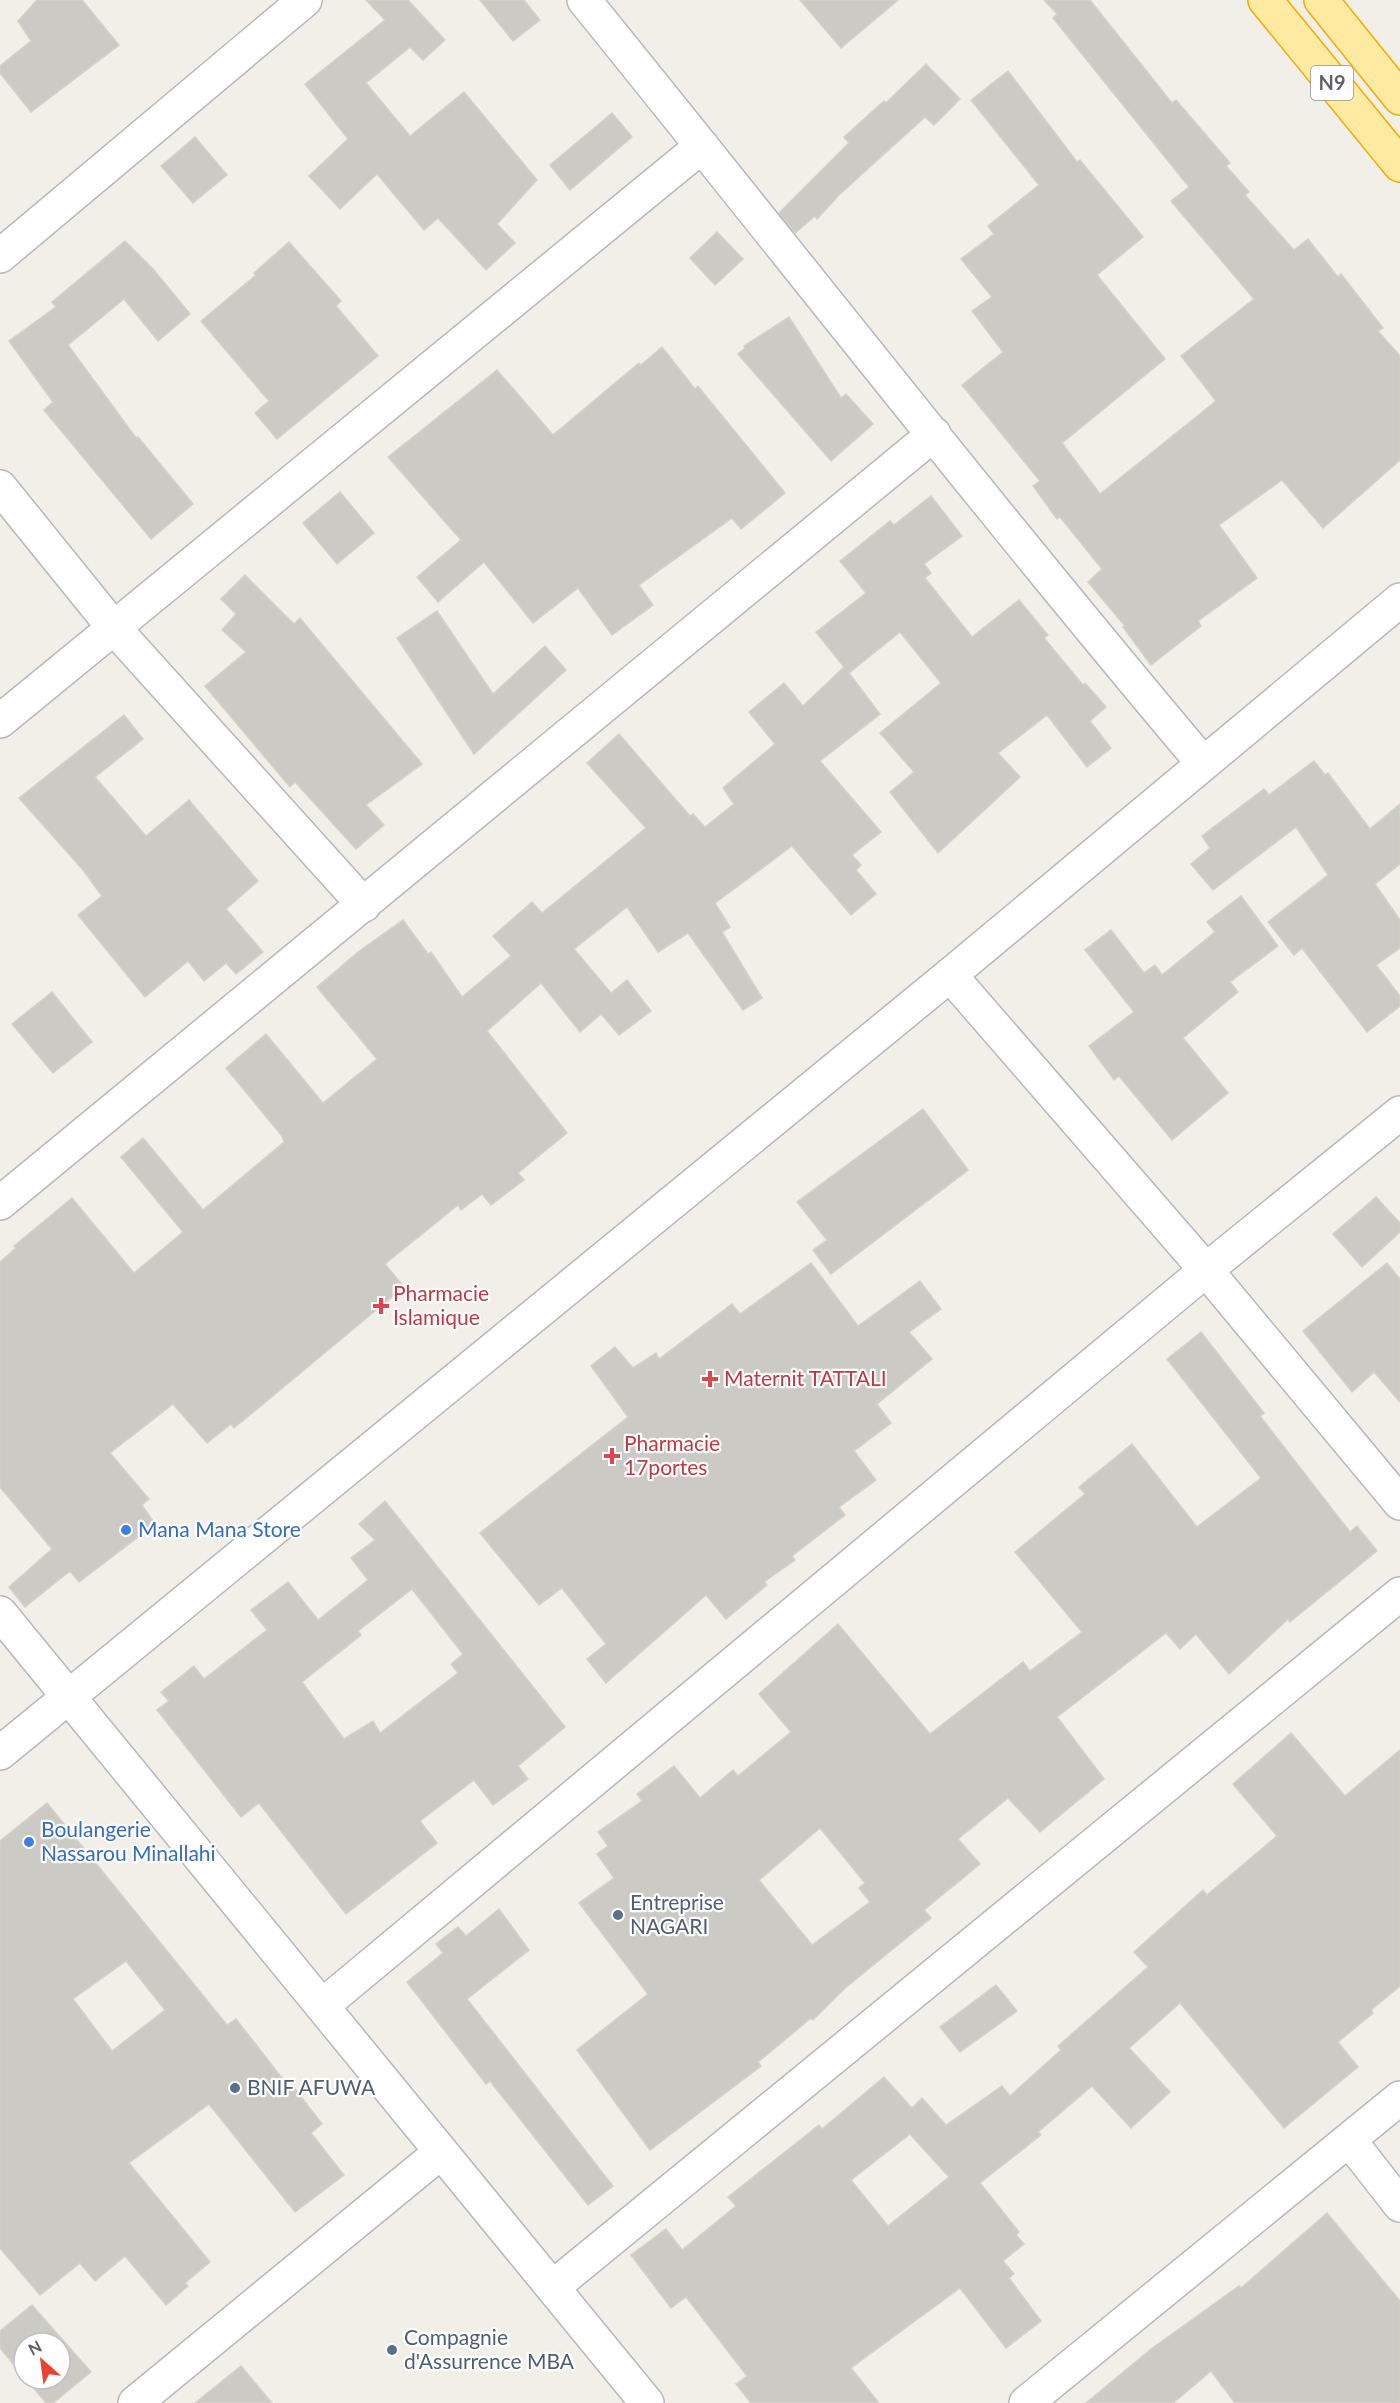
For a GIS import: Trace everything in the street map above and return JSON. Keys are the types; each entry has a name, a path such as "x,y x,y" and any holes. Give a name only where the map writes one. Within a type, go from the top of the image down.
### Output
{"highway":[{"name":"N9","path":"1265,0 1400,165"},
{"name":"N9","path":"1321,0 1400,98"}],"street":[{"path":"0,256 305,0"},
{"path":"584,0 1060,594 1202,762"},
{"path":"0,721 702,146"},
{"path":"0,1203 934,434"},
{"path":"0,487 114,628 364,905"},
{"path":"0,1753 950,975 1202,762 1400,600"},
{"path":"950,975 1206,1270 1400,1503"},
{"path":"322,2006 1206,1270 1400,1113"},
{"path":"553,2287 1400,1594"},
{"path":"0,1613 647,2403"},
{"path":"1026,2403 1400,2098"},
{"path":"1350,2141 1400,2205"},
{"path":"135,2403 441,2152"}],"building":[{"path":"37,0 82,0 119,45 31,112 0,73 0,66 31,41 18,21"},
{"path":"366,0 408,0 445,40 423,60 410,47 366,83 410,136 464,92 537,180 497,224 515,243 486,270 438,218 424,230 377,174 340,209 309,176 348,139 305,84 385,20"},
{"path":"480,0 524,0 540,20 513,41"},
{"path":"800,0 898,0 841,48"},
{"path":"1044,0 1090,0 1172,103 1176,100 1230,163 1226,166 1249,192 1245,195 1294,250 1308,239 1338,277 1341,274 1383,328 1378,331 1400,356 1400,460 1323,528 1282,480 1219,525 1257,578 1198,621 1201,626 1151,665 1123,627 1125,626 1088,582 1102,569 1060,517 1057,519 1033,486 1040,481 962,385 1003,352 972,311 992,297 961,259 994,234 988,226 1039,185 971,100 1008,71 1077,162 1080,160 1143,237 1097,275 1165,359 1062,443 1100,494 1216,401 1181,356 1254,299 1171,201 1189,187 1053,18 1057,14"},
{"path":"926,64 960,99 934,125 925,117 839,195 817,219 815,216 795,233 779,213 849,143 844,137 884,101 886,103"},
{"path":"612,113 632,137 570,190 550,165"},
{"path":"195,137 227,175 193,203 161,166"},
{"path":"717,232 743,259 715,285 690,258"},
{"path":"125,241 153,269 190,314 158,341 124,299 68,345 136,438 138,437 193,504 151,539 44,410 53,402 9,341 56,307 52,302"},
{"path":"289,242 341,301 336,306 378,356 277,439 255,413 269,401 201,321 256,275 254,273"},
{"path":"789,317 841,398 846,394 873,424 831,461 738,354 745,348 744,346"},
{"path":"662,347 695,389 698,386 785,493 741,529 732,518 639,585 653,605 612,635 578,588 533,623 484,562 438,602 417,577 461,540 388,457 497,370 553,435 639,363 641,365"},
{"path":"340,492 374,533 337,564 303,523"},
{"path":"931,496 962,536 924,564 931,573 925,578 972,637 1019,600 1048,635 1044,638 1083,685 1085,683 1106,707 1090,721 1111,748 1087,767 1047,715 998,753 1020,777 938,853 890,792 914,772 880,733 941,683 900,632 849,673 880,714 820,761 881,832 852,855 861,865 856,870 876,894 851,915 792,846 715,903 730,927 722,932 762,998 743,1010 688,933 658,952 627,907 574,949 611,993 627,980 651,1011 619,1035 601,1014 580,1032 541,983 487,1031 567,1133 518,1173 524,1180 491,1205 482,1194 461,1210 458,1205 385,1264 404,1287 234,1428 231,1424 207,1443 173,1404 110,1453 149,1499 142,1505 155,1524 79,1582 70,1571 25,1607 9,1587 52,1549 0,1487 0,1262 16,1248 14,1246 72,1198 134,1273 183,1232 121,1157 143,1138 203,1210 284,1142 282,1136 226,1068 266,1034 323,1103 377,1059 317,987 358,952 403,920 428,954 431,952 462,997 511,956 493,936 532,902 542,913 646,828 587,763 619,734 690,816 693,814 705,827 734,804 723,788 775,744 749,712 784,683 803,706 844,667 816,632 866,593 840,561 890,521 894,525"},
{"path":"245,575 294,624 300,618 422,764 366,805 384,825 356,849 295,782 290,787 205,686 246,652 222,630 236,614 221,599"},
{"path":"437,611 493,694 545,646 566,670 474,754 397,638"},
{"path":"124,715 143,739 95,777 146,836 189,800 258,881 226,909 263,952 236,974 226,963 204,981 188,961 145,997 78,915 102,896 83,870 19,798"},
{"path":"1314,761 1325,775 1328,773 1370,829 1400,804 1400,864 1375,884 1400,920 1400,948 1376,965 1400,996 1400,1006 1367,1032 1302,948 1294,955 1268,922 1328,875 1296,827 1213,890 1191,864 1210,848 1202,836 1264,789 1269,795"},
{"path":"1241,896 1278,946 1230,982 1238,992 1183,1038 1228,1093 1172,1140 1119,1076 1114,1080 1089,1046 1134,1012 1085,950 1111,930 1144,973 1155,965 1162,975 1215,932 1207,922"},
{"path":"52,992 92,1042 53,1073 12,1024"},
{"path":"923,1109 968,1170 831,1274 813,1250 827,1240 797,1202"},
{"path":"1376,1197 1400,1223 1400,1232 1362,1267 1333,1234"},
{"path":"811,1263 858,1326 920,1281 941,1309 909,1332 932,1359 877,1404 891,1423 854,1451 876,1480 839,1507 845,1515 792,1556 795,1560 764,1582 767,1585 726,1619 706,1595 606,1683 587,1659 606,1644 562,1588 539,1605 480,1533 628,1417 591,1366 615,1347 633,1368 656,1353 659,1359 732,1304 740,1314"},
{"path":"1387,1263 1400,1279 1400,1402 1374,1372 1352,1392 1303,1331"},
{"path":"1201,1332 1264,1413 1260,1416 1350,1532 1357,1526 1377,1551 1290,1622 1288,1619 1229,1674 1196,1634 1180,1649 1166,1633 1057,1717 1104,1779 1040,1832 1008,1798 958,1839 980,1864 924,1910 931,1918 844,1989 813,2020 811,2018 758,2062 761,2066 650,2150 577,2050 648,1994 579,1903 614,1878 597,1854 608,1846 598,1832 642,1801 637,1794 674,1766 700,1798 733,1770 738,1776 791,1732 759,1694 838,1624 930,1734 1023,1662 1030,1671 1082,1632 1015,1552 1085,1494 1079,1487 1132,1444 1197,1527 1261,1478 1167,1359","holes":["820,1828 865,1883 859,1888 870,1902 812,1945 759,1880"]},
{"path":"385,1501 565,1727 518,1766 528,1779 493,1805 474,1780 420,1821 437,1843 346,1914 259,1803 241,1817 157,1710 169,1701 161,1692 194,1666 204,1679 267,1630 251,1610 288,1582 318,1620 368,1580 351,1558 375,1540 359,1524","holes":["412,1589 463,1654 451,1664 458,1673 380,1733 373,1721 344,1739 302,1682 361,1635 358,1631"]},
{"path":"1291,1733 1345,1796 1400,1750 1400,1986 1371,2010 1373,2013 1338,2042 1358,2067 1284,2128 1180,2003 1129,2048 1170,2092 1131,2128 1092,2086 1038,2132 1041,2135 980,2183 1019,2232 1016,2235 1024,2244 1003,2261 1014,2274 1009,2278 1041,2321 1006,2348 960,2288 851,2368 879,2403 751,2403 736,2384 747,2376 686,2297 671,2308 631,2255 666,2229 682,2250 736,2206 728,2197 819,2125 822,2129 884,2077 912,2108 922,2098 946,2125 1002,2086 1010,2096 1061,2050 1058,2046 1148,1967 1134,1952 1203,1890 1207,1895 1277,1836 1233,1784","holes":["910,2134 949,2177 888,2226 851,2180"]},
{"path":"47,1803 227,2025 236,2019 289,2087 292,2085 322,2124 311,2133 344,2175 295,2212 209,2104 129,2163 210,2262 185,2283 188,2286 166,2305 125,2256 95,2281 80,2263 40,2295 0,2248 0,1841","holes":["126,1961 165,2010 112,2051 73,1999"]},
{"path":"499,1909 529,1950 467,1999 613,2186 588,2205 490,2081 486,2084 407,1982 443,1953 436,1944 458,1927 466,1936"},
{"path":"996,1985 1017,2011 960,2052 940,2027"},
{"path":"1327,2213 1400,2301 1400,2403 1235,2403 1211,2371 1173,2403 1086,2403 1151,2349 1239,2286 1241,2288"},
{"path":"32,2305 55,2331 12,2331 12,2362 0,2348 0,2331"},
{"path":"72,2350 91,2372 72,2388"},
{"path":"241,2366 272,2403 195,2403"},
{"path":"36,2391 68,2391 53,2403 46,2403"}],"place":[{"name":"Pharmacie Islamique","path":"381,1306"},
{"name":"Maternit TATTALI","path":"710,1379"},
{"name":"Pharmacie 17portes","path":"612,1456"},
{"name":"Mana Mana Store","path":"126,1530"},
{"name":"Boulangerie Nassarou Minallahi","path":"29,1842"},
{"name":"Entreprise NAGARI","path":"618,1915"},
{"name":"BNIF AFUWA","path":"235,2088"},
{"name":"Compagnie d'Assurrence MBA","path":"392,2350"}]}
